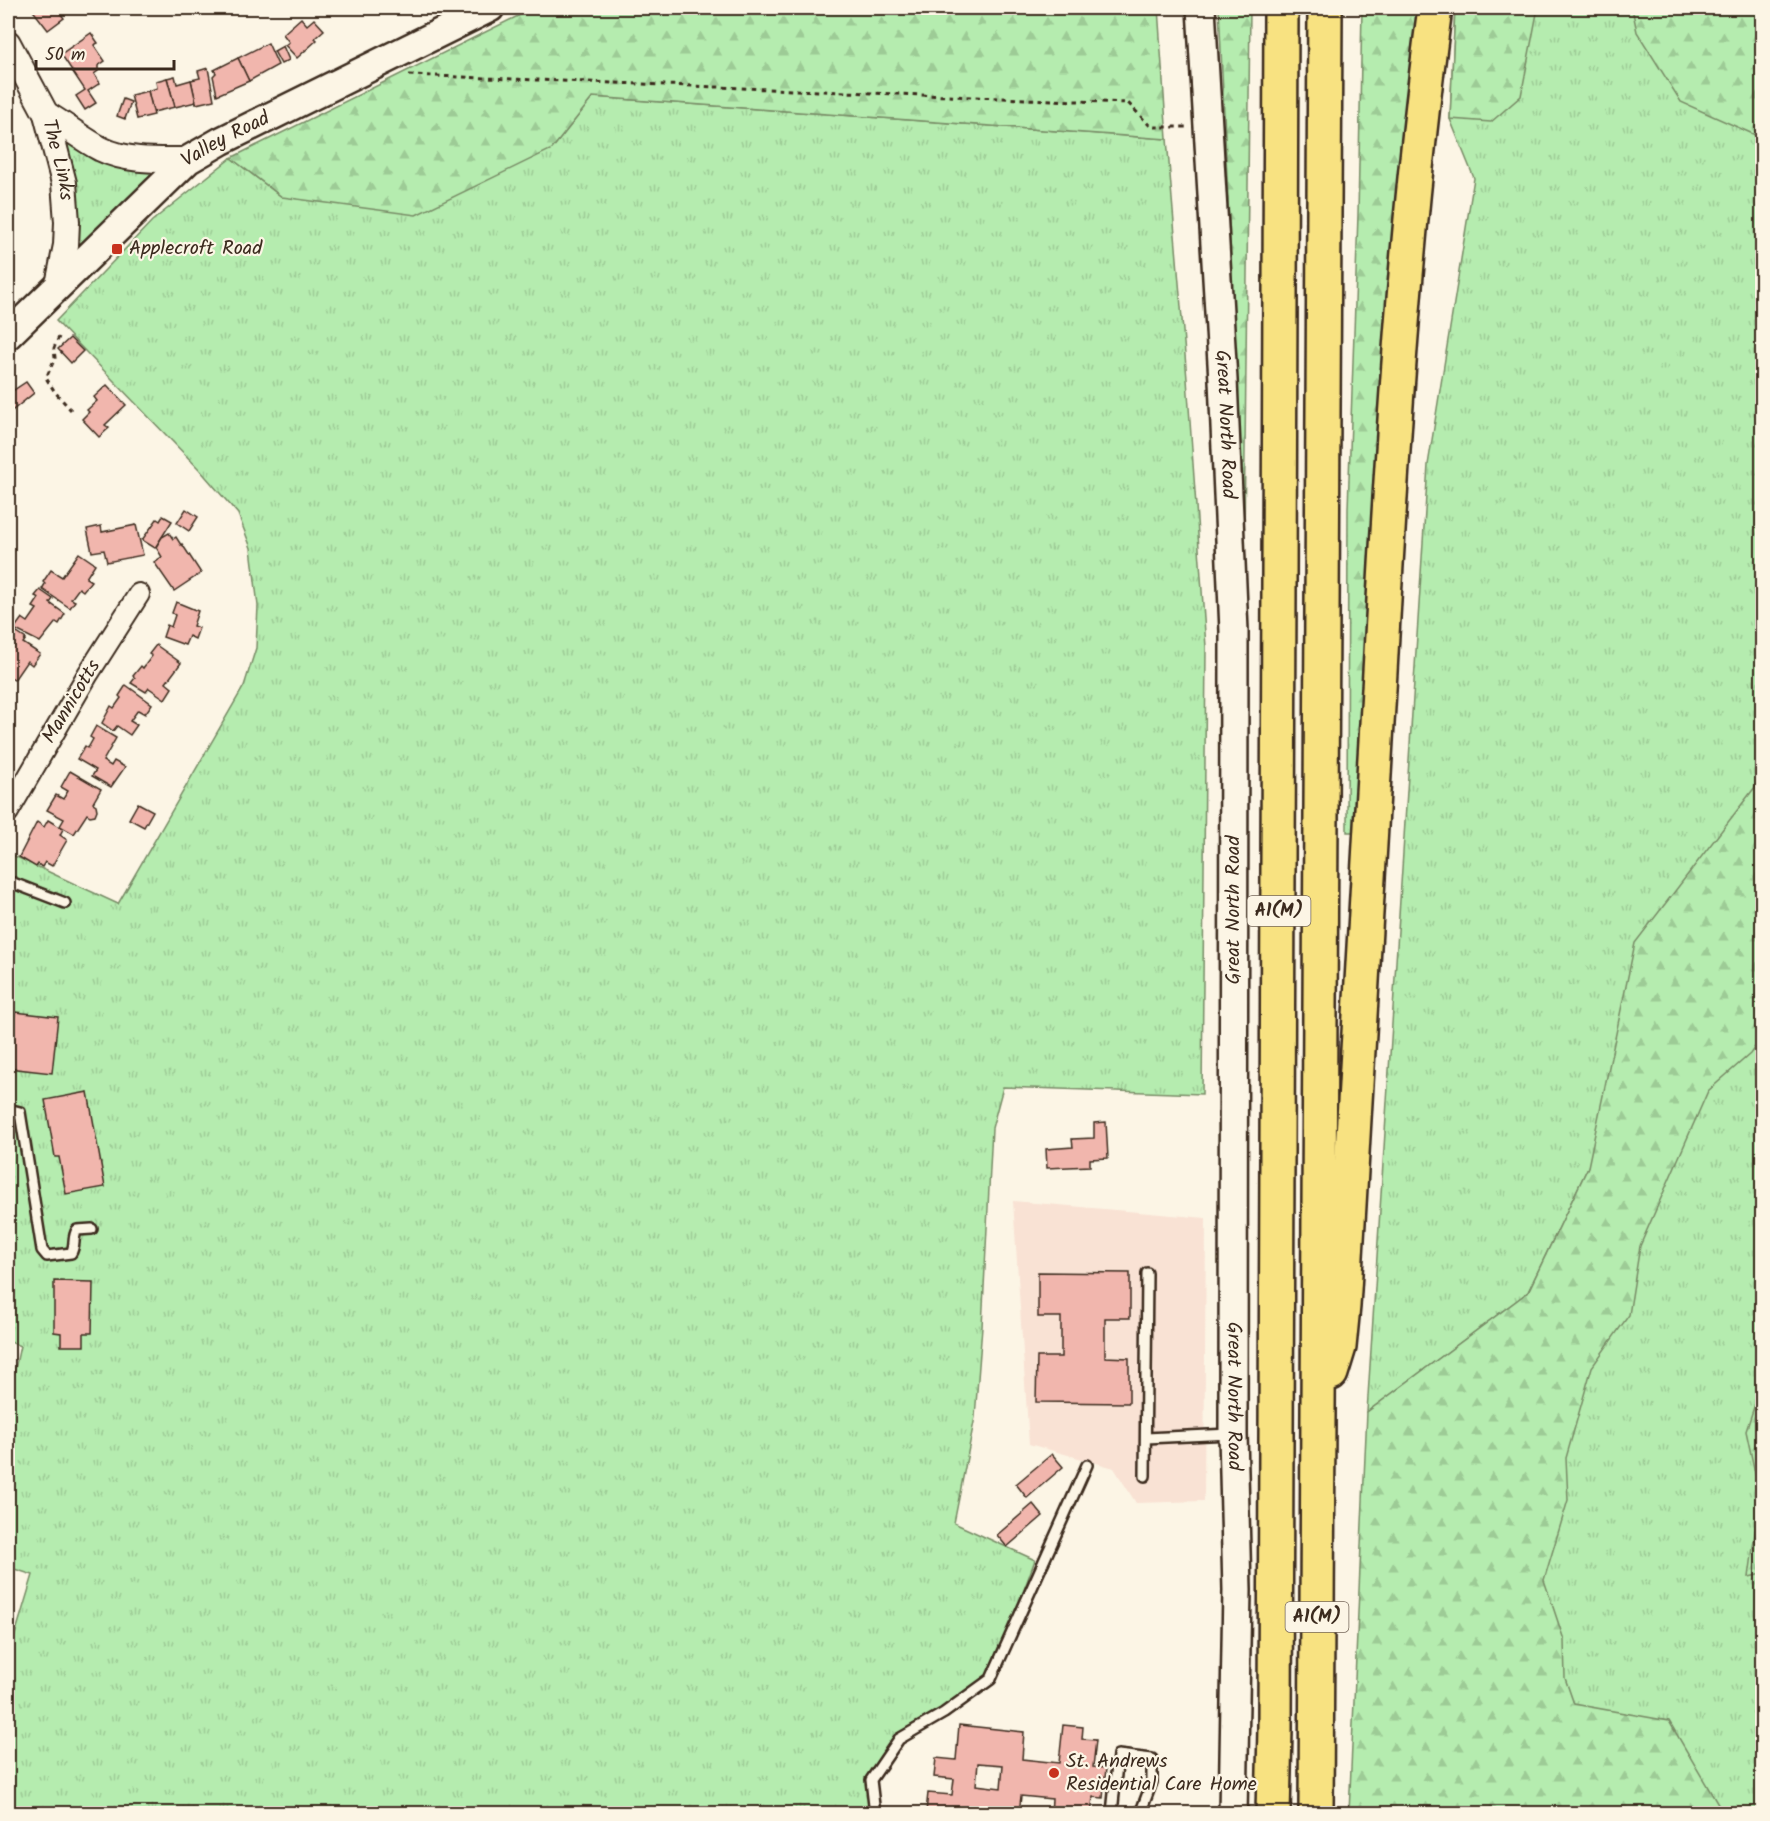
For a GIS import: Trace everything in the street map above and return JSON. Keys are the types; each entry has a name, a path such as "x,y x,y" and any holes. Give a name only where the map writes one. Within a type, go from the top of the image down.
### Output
{"highway":[{"name":"A1(M)","path":"1273,1814 1281,8"},
{"name":"A1(M)","path":"1316,1814 1325,8"},
{"name":"A1(M)","path":"1317,1421 1339,1347 1343,1306 1390,481 1404,290 1424,90 1435,8"}],"main road":[{"name":"Valley Road","path":"8,335 188,160 221,141 490,8"},
{"name":"Great North Road","path":"1201,8 1223,380 1234,631 1233,1434 1237,1590 1233,1814"}],"street":[{"path":"8,43 46,114"},
{"name":"The Links","path":"46,114 102,149 120,155 138,159 188,160"},
{"name":"The Links","path":"46,114 64,183 67,222 66,245 58,285"},
{"name":"Mannicotts","path":"8,812 88,674 139,594"}],"lane":[{"path":"8,881 65,903"},
{"path":"8,1109 21,1112 42,1250 47,1256 71,1253 74,1248 73,1236 77,1230 92,1228"},
{"path":"1145,1476 1147,1273"},
{"path":"1146,1438 1233,1434"},
{"path":"875,1814 871,1780 899,1739 944,1713 990,1679 1087,1466"},
{"path":"1118,1814 1112,1812 1118,1755 1152,1759 1152,1782 1140,1814"}],"path":[{"path":"376,64 401,74 1128,103 1151,127 1208,126"},
{"path":"59,337 54,348 55,358 46,378 71,410"}],"shaded area":[{"path":"1013,1201 1206,1218 1204,1501 1136,1503 1114,1468 1029,1444"}],"green space":[{"path":"534,8 1158,8 1167,139 593,97 552,149 416,215 282,197 231,158"},
{"path":"1219,8 1250,8 1244,539"},
{"path":"1362,8 1422,8 1360,832 1347,832 1348,509"},
{"path":"1455,8 1762,8 1762,780 1588,1167 1528,1292 1367,1412 1428,465 1474,178 1450,119"},
{"path":"1455,8 1538,8 1521,96 1491,122 1450,119"},
{"path":"1632,8 1762,8 1762,138 1681,102 1637,32"},
{"path":"593,97 1167,139 1206,647 1202,1094 1003,1087 992,1128 975,1417 954,1523 1035,1560 991,1679 899,1739 871,1780 875,1813 8,1813 8,1658 33,1575 8,1567 8,1401 20,1346 8,1341 8,853 118,904 244,686 256,648 258,606 251,548 238,514 199,469 56,321 152,221 231,158 282,197 552,149"},
{"path":"70,140 152,171 153,176 77,249 63,143"},
{"path":"1762,778 1762,1037 1750,1054 1708,1091 1640,1246 1629,1315 1592,1367 1566,1458 1568,1500 1544,1580 1564,1640 1565,1678 1574,1704 1669,1721 1723,1813 1349,1813 1367,1412 1528,1292 1588,1167 1635,943"},
{"path":"1762,930 1762,1813 1567,1813 1501,1631 1612,1192"},
{"path":"1762,1383 1762,1574 1749,1577 1760,1496 1746,1431"},
{"path":"1762,1698 1762,1736 1753,1712"}],"building":[{"path":"31,8 56,8 64,18 48,30"},
{"path":"301,18 307,25 314,19 324,30 315,38 317,40 297,58 285,45 289,42 283,34"},
{"path":"91,33 98,43 94,45 105,61 98,66 98,71 94,74 100,83 88,91 96,103 85,110 76,96 85,90 61,54"},
{"path":"268,43 278,65 249,81 238,58"},
{"path":"283,46 289,60 281,64 274,51"},
{"path":"238,58 249,81 217,95 214,70"},
{"path":"208,68 214,100 196,104 191,80 200,78 198,71"},
{"path":"175,76 177,84 191,80 196,102 175,107 167,78"},
{"path":"167,78 175,107 153,112 148,91 157,88 156,81"},
{"path":"148,91 154,115 137,119 131,95"},
{"path":"123,99 131,102 125,119 117,116"},
{"path":"70,338 83,351 71,363 58,349"},
{"path":"26,382 34,393 8,414 8,394"},
{"path":"107,385 126,405 105,425 109,428 99,437 82,419 89,412 87,410 97,401 94,397"},
{"path":"186,509 198,517 189,531 177,523"},
{"path":"163,516 172,521 155,548 142,540 157,519 160,521"},
{"path":"136,525 143,555 107,562 104,550 92,552 87,529 101,526 102,532"},
{"path":"169,533 173,539 176,537 182,544 201,573 174,591 154,562 162,557 156,547 162,537"},
{"path":"79,553 95,564 86,578 91,581 83,591 79,588 71,599 75,601 70,608 42,589 45,584 43,582 51,570 62,577"},
{"path":"40,590 53,599 50,603 65,614 59,624 56,622 40,642 14,629 22,618 28,622 37,609 33,607 39,598 35,596"},
{"path":"176,602 198,611 193,626 199,628 195,639 189,636 185,645 163,637 167,625 171,627"},
{"path":"11,629 26,639 23,643 40,654 32,665 27,661 14,680 8,676 8,634"},
{"path":"156,645 181,663 166,683 172,688 165,699 149,688 146,692 131,683 135,678 133,676 152,656 149,654"},
{"path":"126,685 152,704 145,714 138,710 130,721 137,725 130,735 117,726 113,731 102,723 111,706 114,708 121,698 119,696"},
{"path":"96,726 116,738 103,761 111,766 114,761 125,767 111,787 92,776 96,770 77,759 85,746 88,748 93,739 90,737"},
{"path":"70,771 101,789 93,803 97,810 95,815 87,814 74,834 60,826 64,819 47,810 56,795 63,799 68,791 61,787"},
{"path":"138,803 153,811 144,827 129,819"},
{"path":"48,820 63,829 60,835 67,840 52,866 45,862 42,867 38,864 36,867 19,857 37,822 44,827"},
{"path":"15,1012 58,1017 52,1073 8,1068"},
{"path":"88,1092 105,1187 66,1194 59,1157 55,1157 45,1100"},
{"path":"1106,1122 1108,1158 1090,1159 1090,1166 1047,1168 1046,1149 1073,1147 1072,1139 1094,1138 1094,1123"},
{"path":"1038,1272 1130,1273 1130,1318 1105,1318 1105,1357 1129,1358 1129,1403 1036,1402 1037,1357 1061,1357 1061,1317 1038,1317"},
{"path":"54,1281 93,1282 92,1333 84,1333 84,1346 61,1346 61,1333 54,1332"},
{"path":"1052,1454 1063,1467 1027,1498 1016,1484"},
{"path":"1033,1504 1043,1516 1007,1547 997,1535"},
{"name":"St. Andrews Residential Care Home","path":"959,1725 1024,1732 1022,1759 1059,1763 1063,1725 1083,1727 1082,1739 1096,1740 1093,1767 1106,1768 1103,1798 1093,1797 1091,1814 1051,1814 1052,1799 1021,1796 1019,1814 926,1812 928,1793 952,1795 954,1779 934,1777 936,1758 956,1760","holes":["978,1763 1003,1765 1001,1788 976,1785"]}],"place":[{"name":"Applecroft Road","path":"117,249"},
{"name":"St. Andrews Residential Care Home","path":"1054,1773"}]}
